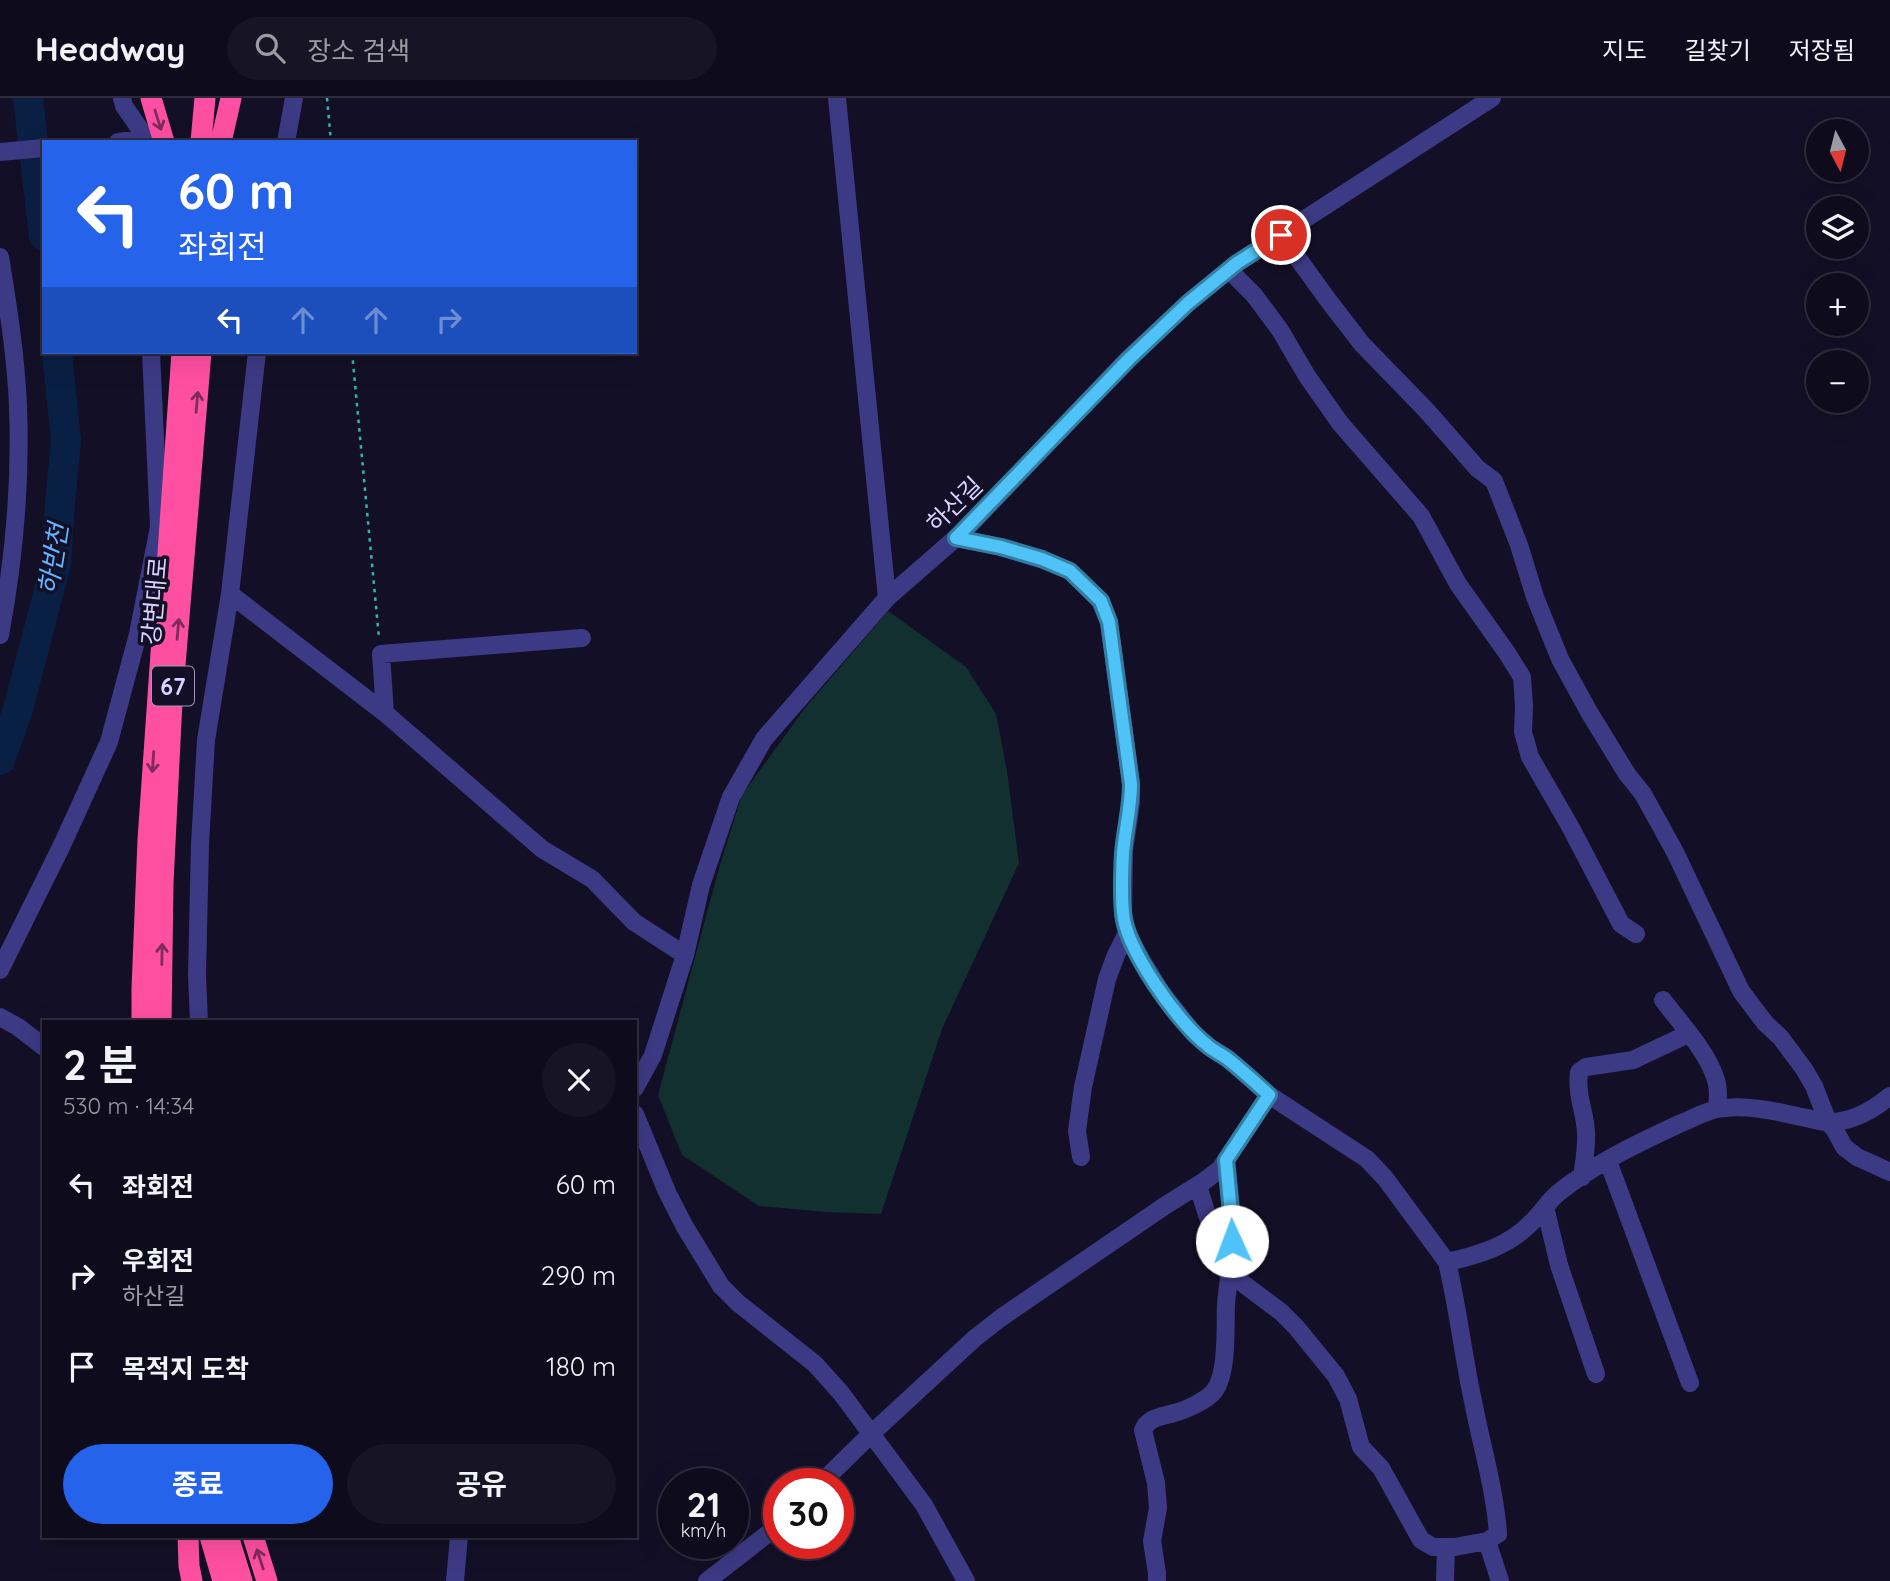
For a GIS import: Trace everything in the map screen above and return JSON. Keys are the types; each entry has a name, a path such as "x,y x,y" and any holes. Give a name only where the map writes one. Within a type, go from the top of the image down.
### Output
{"highway":[{"path":"151,98 152,140"},
{"path":"201,140 205,98"},
{"path":"213,140 219,98"},
{"path":"220,140 231,98"},
{"name":"강변대로","path":"142,1020 148,840 182,354"},
{"name":"강변대로","path":"161,1020 163,883 172,701 201,354"},
{"path":"188,1538 192,1581"},
{"path":"211,1538 223,1581"},
{"path":"229,1538 242,1581"},
{"path":"254,1538 267,1581"}],"street":[{"path":"122,98 124,106 152,140"},
{"path":"286,140 294,98"},
{"path":"837,98 887,598"},
{"name":"하산길","path":"637,1083 653,1055 685,955 701,885 731,797 764,739 887,598 956,538 1129,359 1188,303 1229,270 1492,98"},
{"path":"0,152 42,148"},
{"path":"1281,235 1362,344 1477,468 1494,481 1560,659 1589,712 1627,774 1643,794 1675,852 1741,991 1804,1069 1828,1122 1844,1147 1857,1157 1890,1172"},
{"path":"0,257 18,404 19,455 17,507 0,635"},
{"path":"1229,270 1254,295 1273,321 1340,423 1421,516 1458,584 1522,677 1523,732 1530,757 1621,924 1636,934"},
{"path":"0,970 109,742 138,634 159,527 151,354"},
{"path":"200,1020 197,975 206,740 230,594 257,354"},
{"path":"956,538 1011,550 1070,571 1101,601 1109,622 1131,784 1122,886 1127,933 1161,992 1194,1034 1227,1058 1269,1095 1367,1159 1392,1187 1447,1262 1457,1302 1464,1359 1497,1522 1497,1534 1487,1541 1446,1547 1433,1547 1421,1540 1381,1468 1361,1447 1348,1399 1336,1376 1281,1311 1229,1273 1221,1259 1198,1185"},
{"path":"230,594 385,713 542,849 592,879 634,922 685,955"},
{"path":"385,713 381,654 582,638"},
{"path":"1081,1157 1077,1131 1083,1087 1107,979 1127,933"},
{"path":"1664,1000 1708,1060 1716,1079 1717,1109"},
{"path":"0,1017 42,1045"},
{"path":"1582,1177 1586,1133 1578,1098 1579,1072 1586,1067 1633,1060 1688,1034"},
{"path":"836,1468 975,1338 1220,1169 1269,1095"},
{"path":"1447,1262 1482,1254 1514,1239 1556,1196 1582,1177 1663,1132 1717,1109 1766,1111 1828,1122 1856,1117 1877,1107 1890,1096"},
{"path":"637,1119 679,1216 721,1286 815,1364 841,1393 924,1505 966,1581"},
{"path":"1157,1581 1152,1541 1158,1508 1156,1483 1143,1430 1147,1423 1155,1418 1177,1413 1204,1399 1215,1391 1220,1380 1232,1256 1226,1160"},
{"path":"1608,1161 1690,1383"},
{"path":"1545,1207 1559,1265 1596,1374"},
{"path":"707,1581 763,1537"},
{"path":"455,1581 459,1538"},
{"path":"1487,1541 1500,1581"},
{"path":"1445,1581 1446,1547"}],"path":[{"path":"327,98 331,140"},
{"path":"352,354 381,654"}],"green space":[{"path":"888,611 966,667 996,714 1007,771 1019,863 942,1029 881,1214 759,1206 682,1155 658,1095 719,868 742,795 805,708"}],"waterway":[{"name":"하반천","path":"28,98 42,219"},
{"name":"하반천","path":"0,760 18,709 56,564 66,440 57,354"}],"route":[{"path":"1232,1241 1226,1160 1269,1095 1227,1058 1194,1034 1161,992 1127,933 1122,886 1131,784 1109,622 1101,601 1070,571 1042,559 1001,547 956,538 1129,359 1188,303 1237,263 1281,235"}]}
